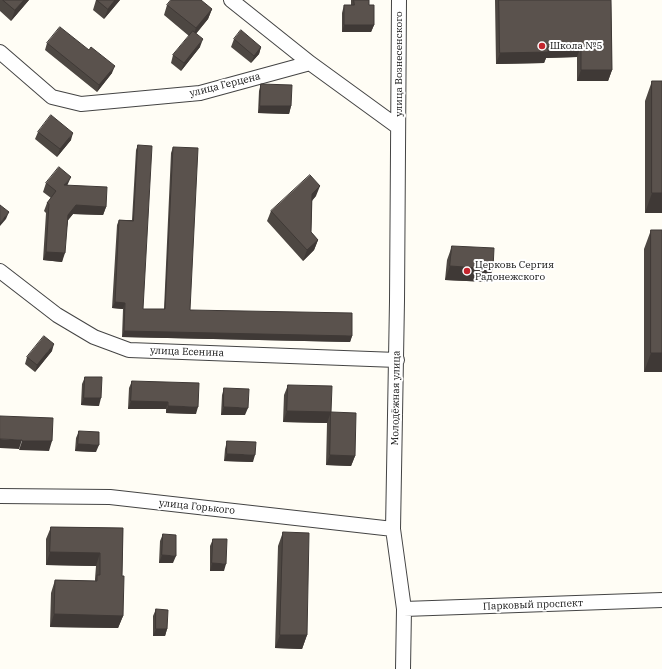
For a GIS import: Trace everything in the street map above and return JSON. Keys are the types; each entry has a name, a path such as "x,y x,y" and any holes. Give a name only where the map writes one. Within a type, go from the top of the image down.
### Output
{"street":[{"path":"231,0 310,63 398,127"},
{"name":"улица Вознесенского","path":"398,127 399,0"},
{"name":"улица Герцена","path":"0,52 52,97 81,104 200,93 310,63"},
{"name":"Молодёжная улица","path":"398,127 393,529 404,609 403,669"},
{"name":"улица Есенина","path":"0,271 57,315 94,336 130,350 396,360"},
{"name":"улица Горького","path":"0,496 110,497 393,529"},
{"name":"Парковый проспект","path":"404,609 662,600"}],"building":[{"path":"3,0 24,0 15,10"},
{"path":"97,0 115,0 108,9"},
{"path":"171,0 201,0 212,9 196,28 167,5"},
{"path":"354,0 369,0 369,5 374,5 374,25 344,25 344,5 354,5"},
{"path":"499,0 611,0 612,70 581,70 581,46 548,47 548,52 500,53"},
{"path":"60,27 89,50 91,47 115,66 99,85 47,43"},
{"path":"241,30 261,47 254,56 234,39"},
{"path":"193,31 203,39 184,63 173,55"},
{"path":"652,81 662,81 662,193 652,193"},
{"path":"261,84 292,85 291,106 260,106"},
{"path":"51,115 73,133 60,149 38,132"},
{"path":"138,145 152,146 143,309 165,309 173,147 198,148 190,310 352,313 352,336 124,331 125,303 115,302 119,220 133,221"},
{"path":"59,167 71,177 64,185 107,187 106,207 76,205 68,215 65,253 46,252 49,204 47,203 56,191 46,183"},
{"path":"310,175 320,186 312,194 311,232 318,240 307,250 271,211"},
{"path":"0,205 9,212 0,223"},
{"path":"651,230 662,230 662,353 651,353"},
{"path":"452,246 494,248 493,269 450,266"},
{"path":"44,336 54,344 37,365 27,357"},
{"path":"85,377 102,377 101,398 84,398"},
{"path":"132,381 199,383 198,407 168,406 168,402 131,401"},
{"path":"288,385 332,386 331,412 287,411"},
{"path":"224,388 249,389 248,408 224,407"},
{"path":"331,412 356,413 355,456 330,455"},
{"path":"0,416 53,418 52,441 0,439"},
{"path":"79,431 99,432 99,445 78,444"},
{"path":"227,441 256,442 255,455 227,454"},
{"path":"51,527 123,528 123,616 54,614 55,580 97,581 97,575 100,575 100,553 50,552"},
{"path":"283,532 309,533 307,635 280,635"},
{"path":"163,534 176,535 176,556 162,555"},
{"path":"213,539 227,539 226,564 212,563"},
{"path":"156,609 168,610 167,629 156,629"}],"place":[{"name":"Школа №5","path":"542,46"},
{"name":"Церковь Сергия Радонежского","path":"467,271"}]}
